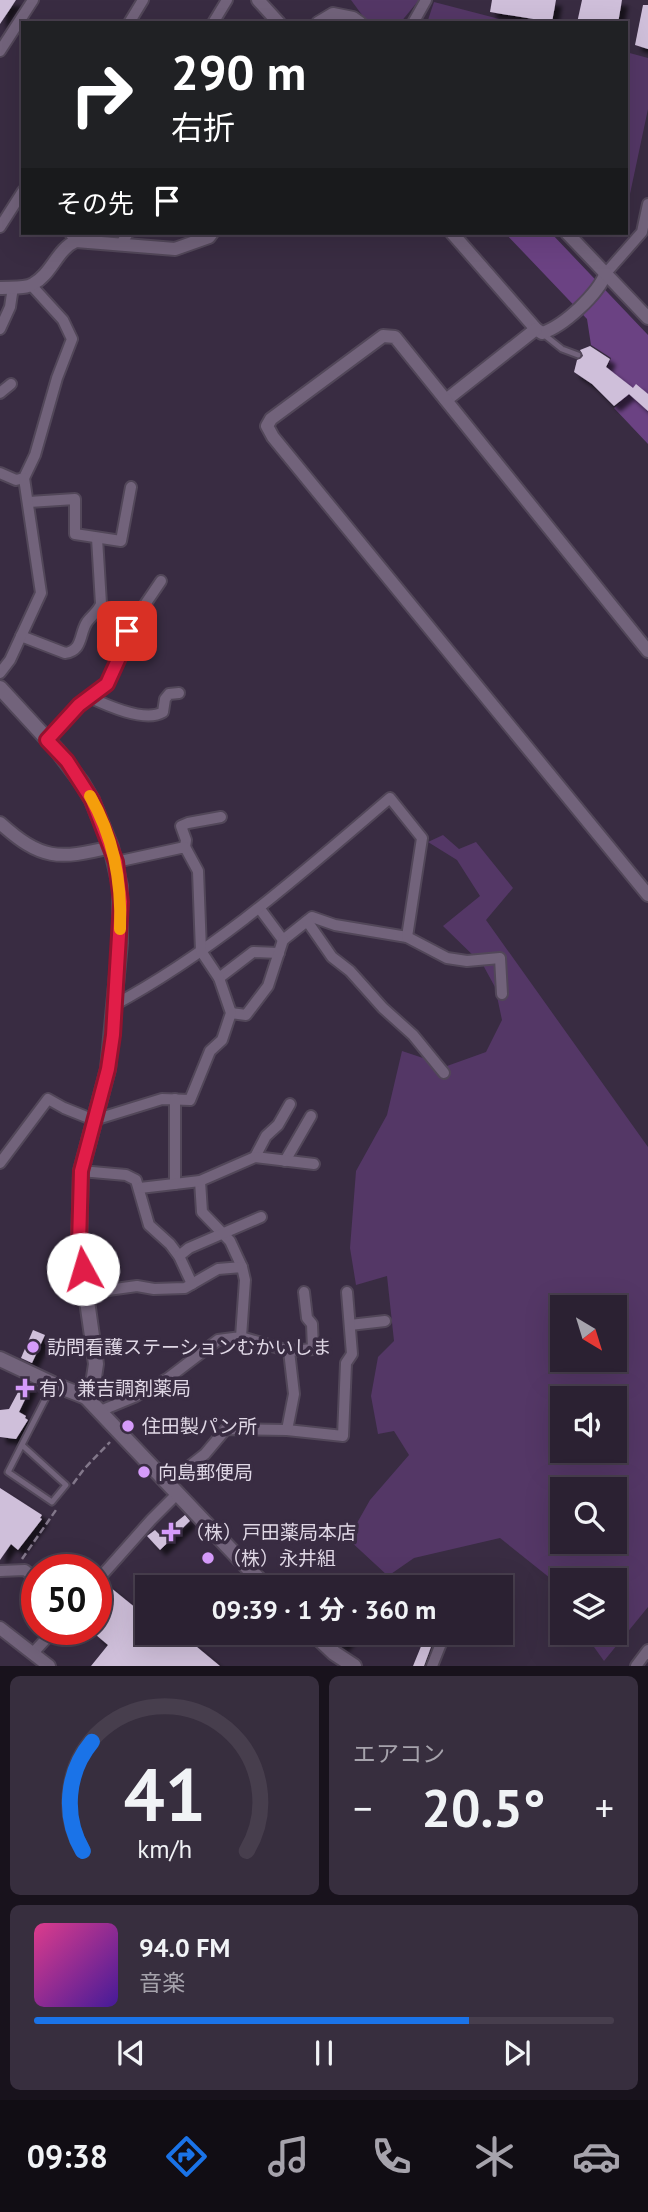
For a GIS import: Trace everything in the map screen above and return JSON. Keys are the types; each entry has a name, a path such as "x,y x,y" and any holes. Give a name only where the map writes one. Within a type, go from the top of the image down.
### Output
{"main road":[{"path":"0,688 47,740 82,783 92,800 116,862 121,902 108,1069 81,1171 79,1245 96,1364 93,1384 86,1396"},
{"path":"0,1359 86,1396 255,1575"},
{"path":"326,1645 354,1666"}],"street":[{"path":"0,51 33,0"},
{"path":"131,21 143,0"},
{"path":"214,21 227,0"},
{"path":"258,0 276,19"},
{"path":"265,0 276,19"},
{"path":"414,21 426,0"},
{"path":"321,21 333,14 357,21"},
{"path":"0,226 21,198"},
{"path":"446,400 539,331 557,326 575,311 645,233 648,204"},
{"path":"0,329 10,307 6,288 32,286 49,271 75,235 125,239 175,249 210,235"},
{"path":"454,235 539,331"},
{"path":"569,235 604,278 648,318"},
{"path":"0,673 10,660 41,593 24,478 35,455 57,378 72,339 63,320 32,286"},
{"path":"648,651 395,337 383,336 271,419 267,426 273,437 648,895"},
{"path":"0,393 11,384"},
{"path":"0,473 16,480 24,478"},
{"path":"29,502 75,499 75,534 121,541 131,487"},
{"path":"21,636 65,653 72,652 79,645 87,622 99,611 101,604 97,538"},
{"path":"47,740 79,705 107,684 122,651 127,631 161,581"},
{"path":"89,697 107,706 135,714 158,715 163,712 165,699 169,694 179,693"},
{"path":"114,1006 201,951 260,909 390,798 422,838 407,937"},
{"path":"0,1163 48,1099 94,1120 162,1099 190,1100 210,1051 222,1041 231,1013 219,978 201,951 198,871 185,847 186,840 181,826 221,817"},
{"path":"0,823 19,840 41,853 78,855 111,847"},
{"path":"116,862 185,847"},
{"path":"260,909 283,940"},
{"path":"231,1013 246,1015 268,986 283,940 312,916 335,925 407,937 447,958 467,961 500,958 502,994"},
{"path":"307,921 332,957 351,971 383,1008 413,1035 444,1073"},
{"path":"219,978 253,953 279,953"},
{"path":"175,1100 175,1184"},
{"path":"255,1157 266,1136 278,1125 290,1104"},
{"path":"285,1161 311,1116"},
{"path":"140,1188 200,1181 255,1157 314,1164"},
{"path":"81,1171 126,1175 136,1180 149,1225 179,1256 191,1284"},
{"path":"200,1181 202,1212 230,1241 242,1267 245,1280 241,1337"},
{"path":"179,1256 189,1248 261,1217"},
{"path":"86,1293 137,1286 154,1289 185,1288 218,1269 242,1267"},
{"path":"100,1411 167,1379 218,1340 241,1337 289,1351 313,1349 312,1324 307,1318 304,1292"},
{"path":"112,1564 151,1520 173,1488 226,1429 287,1430 343,1436 346,1363 352,1354 346,1292"},
{"path":"350,1325 385,1321"},
{"path":"287,1430 294,1394 289,1351"},
{"path":"0,1571 21,1570"},
{"path":"0,1628 49,1666"},
{"path":"33,1653 40,1645"},
{"path":"432,1666 440,1645"},
{"path":"636,1666 648,1650"}],"lane":[{"path":"539,331 562,349 578,355"},
{"path":"22,1445 66,1485 52,1502 8,1472 53,1384"}],"shaded area":[{"path":"351,0 419,0 402,21 367,21"},
{"path":"434,2 507,21 428,21"},
{"path":"628,53 648,58 648,109 628,203"},
{"path":"507,235 553,235 648,335 648,444 614,408 620,402 601,381 611,358 591,345 587,319"},
{"path":"443,835 459,849 476,842 513,888 486,920 648,1147 648,1607 627,1633 627,1568 550,1568 550,1578 500,1538 414,1558 387,1575 348,1539 370,1500 409,1455 394,1431 378,1434 371,1396 378,1357 394,1341 387,1276 356,1285 350,1248 356,1171 387,1115 402,1051 447,1066 486,1052 502,1020 495,987 483,965 443,926 480,896 457,860 428,842"},
{"path":"593,1645 617,1645 604,1661"}],"building":[{"path":"0,0 16,0 0,24"},
{"path":"492,0 556,0 552,21 490,12"},
{"path":"582,0 622,0 618,21 577,21"},
{"path":"643,5 648,5 648,49 635,45"},
{"path":"590,346 610,359 606,367 633,388 636,384 648,394 648,411 629,394 614,406 592,384 574,372 577,360 583,356 580,350"},
{"name":"訪問看護ステーションむかいしま","path":"33,1330 45,1335 32,1363 21,1358"},
{"path":"24,1381 32,1385 19,1412 28,1420 16,1439 0,1437 0,1410 9,1409"},
{"path":"0,1488 42,1515 42,1519 18,1550 11,1544 0,1560"},
{"name":"（株）戸田薬局本店","path":"185,1515 190,1521 160,1550 147,1536 155,1530 160,1535"},
{"path":"112,1589 135,1607 135,1645 195,1645 220,1666 91,1666 108,1645 112,1645"},
{"path":"422,1645 431,1647 424,1666 413,1666"}],"slow traffic":[{"path":"90,796 116,862 121,902 120,929"}],"place":[{"name":"訪問看護ステーションむかいしま","path":"33,1347"},
{"name":"有）兼吉調剤薬局","path":"25,1388"},
{"name":"住田製パン所","path":"128,1426"},
{"name":"向島郵便局","path":"144,1472"},
{"name":"（株）戸田薬局本店","path":"171,1532"},
{"name":"（株）永井組","path":"208,1558"}],"route":[{"path":"83,1269 79,1245 81,1171 108,1069 113,1035 120,943 120,886 116,862 92,800 67,761 47,740 79,705 107,684 122,651 127,631"}]}
